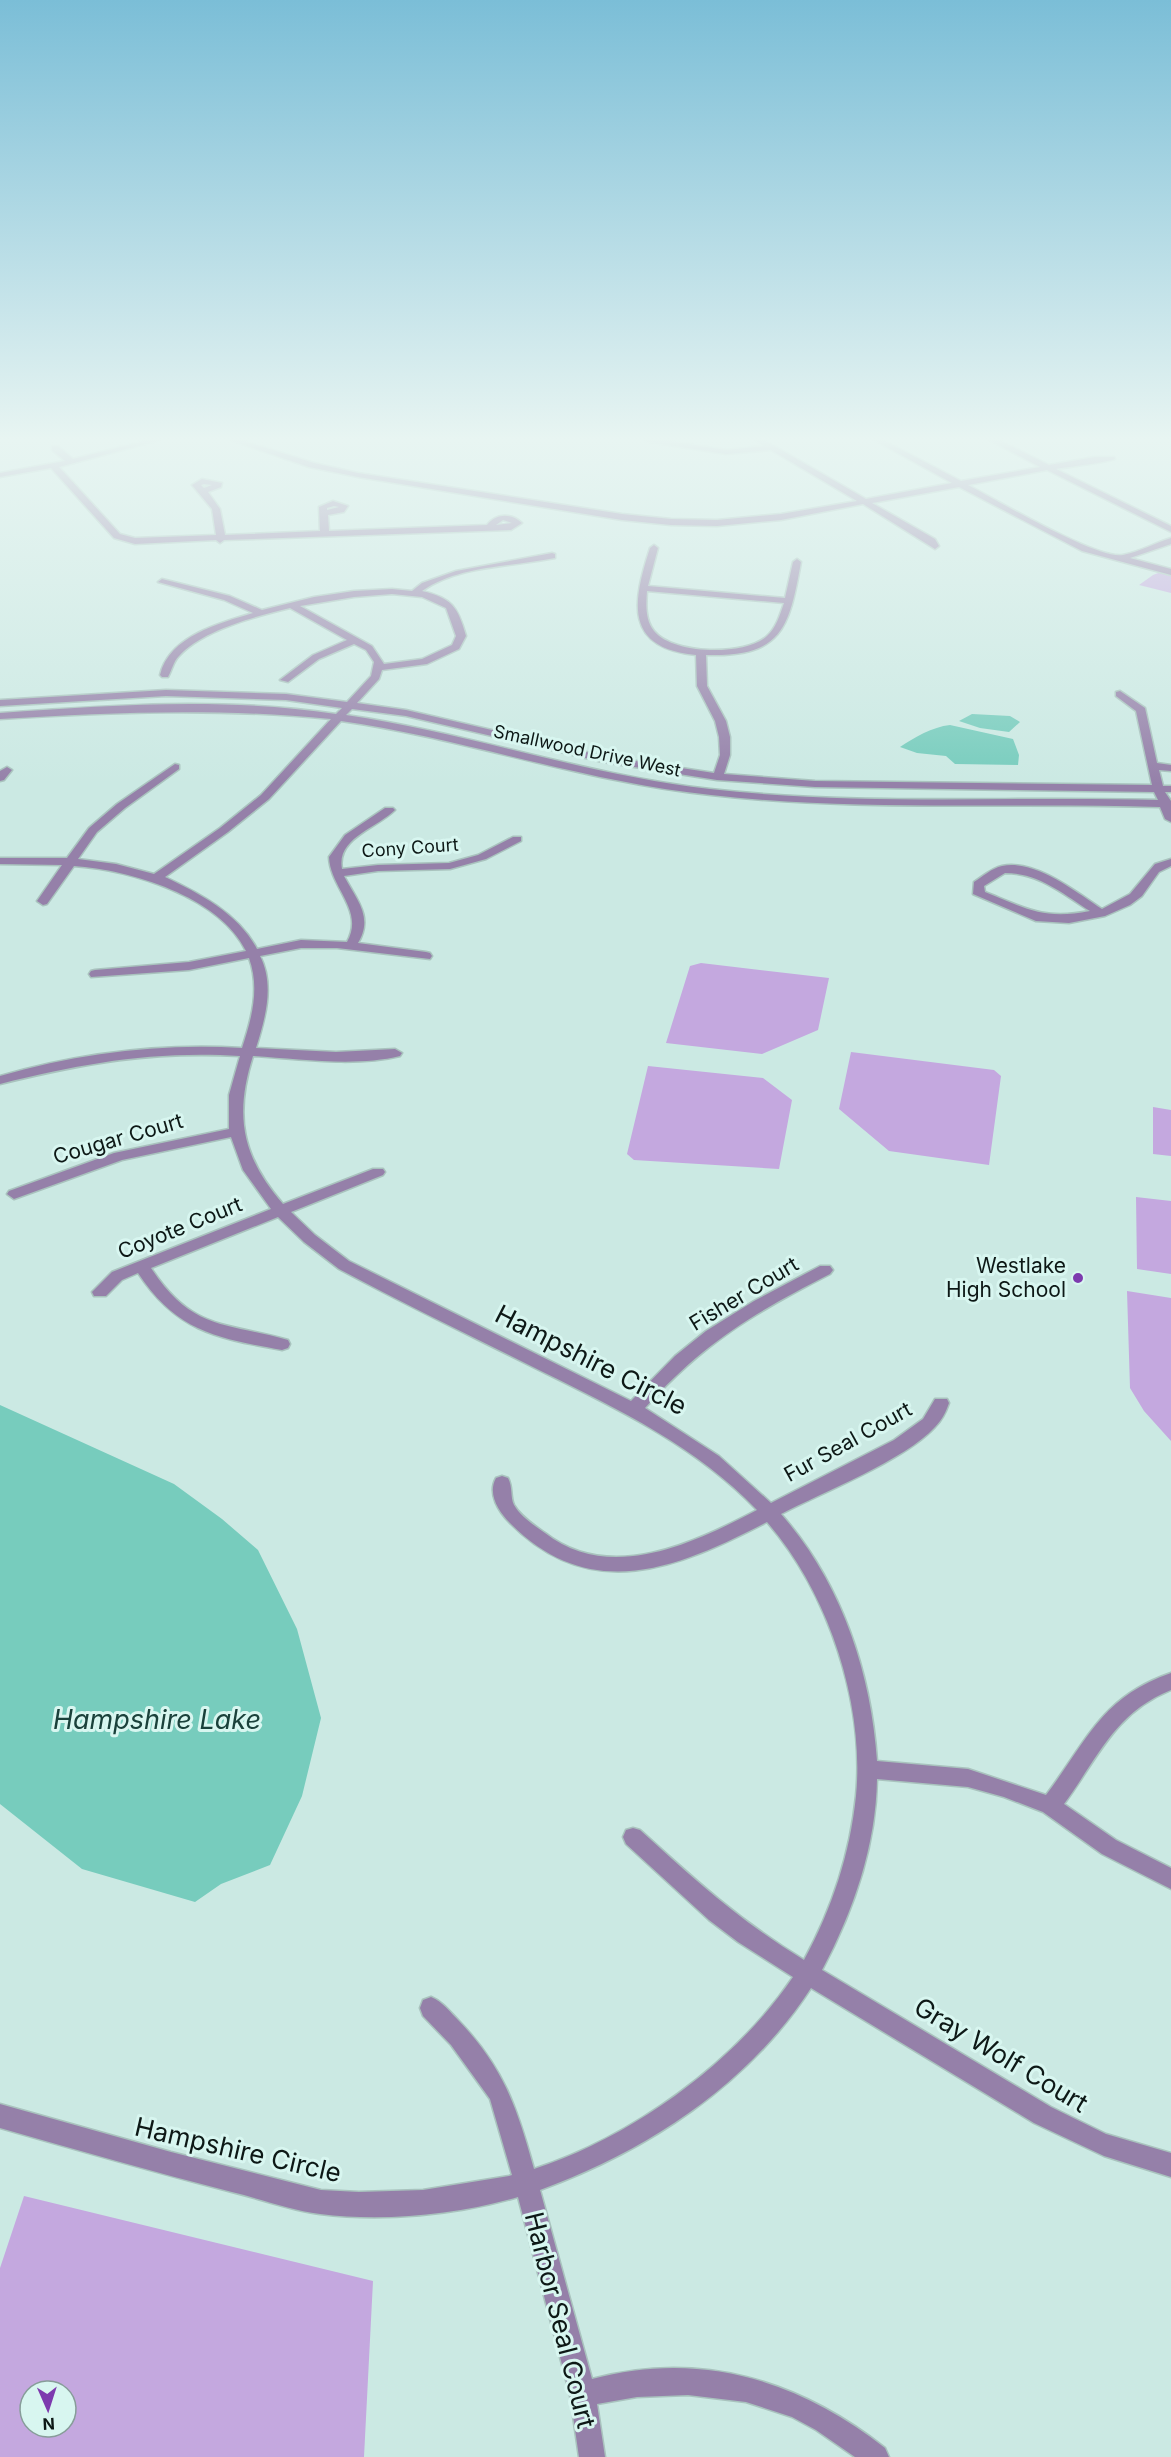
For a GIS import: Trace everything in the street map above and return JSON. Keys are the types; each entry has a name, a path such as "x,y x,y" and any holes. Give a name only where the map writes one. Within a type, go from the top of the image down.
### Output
{"street":[{"path":"652,555 642,588 643,611 652,635 666,645 701,653 733,651 763,643 775,633 789,601 797,562"},
{"path":"1109,555 1171,572"},
{"path":"1123,558 1132,555"},
{"path":"414,593 436,579 506,563 552,556"},
{"path":"162,582 227,597 261,613"},
{"path":"642,588 789,601"},
{"path":"165,675 172,657 187,643 206,633 291,605 337,595 384,592 414,593 438,599 450,607 461,636 458,644 445,653 424,662 379,667"},
{"path":"156,878 224,830 265,797 376,677 379,667 374,652 291,605"},
{"path":"285,680 316,657 355,640"},
{"path":"701,653 699,669 702,687 718,715 724,735 724,764 717,777"},
{"name":"Smallwood Drive West","path":"0,703 100,696 194,693 286,697 353,704 436,719 603,759 717,777 815,784 1171,789"},
{"path":"1120,694 1141,710 1158,788 1168,804 1171,819"},
{"name":"Smallwood Drive West","path":"0,716 180,706 290,711 341,717 442,736 596,774 711,792 811,799 1168,804"},
{"path":"1153,766 1171,768"},
{"path":"43,901 69,861 104,820 175,767"},
{"path":"351,945 360,927 359,918 337,873 334,860 343,843 355,832 389,810"},
{"name":"Cony Court","path":"337,873 378,868 450,866 482,857 517,839"},
{"name":"Hampshire Circle","path":"0,861 69,861 111,867 156,878 215,909 237,927 254,952 260,972 262,993 236,1093 236,1132 252,1170 266,1195 304,1234 344,1265 635,1408 693,1444 769,1512 807,1563 833,1609 851,1657 859,1699 867,1769 861,1829 849,1881 837,1919 809,1975 767,2030 746,2052 666,2116 628,2139 574,2166 526,2183 482,2194 400,2203 321,2202 147,2158 0,2116"},
{"path":"1101,913 1029,871 1003,869 984,879 976,888 984,897 1040,918 1069,919 1101,913 1128,900 1140,890 1153,870 1171,862"},
{"path":"95,974 189,966 301,944 351,945 426,956"},
{"path":"0,1080 53,1066 153,1052 186,1050 342,1057 395,1053"},
{"name":"Cougar Court","path":"14,1194 111,1158 236,1132"},
{"name":"Coyote Court","path":"100,1292 117,1276 378,1172"},
{"path":"141,1266 164,1299 187,1317 229,1334 282,1344"},
{"name":"Fisher Court","path":"635,1408 679,1362 712,1334 825,1270"},
{"name":"Fur Seal Court","path":"502,1483 505,1507 540,1540 567,1557 596,1563 631,1564 669,1557 769,1512 907,1439 932,1420 941,1403"},
{"path":"1050,1806 1109,1719 1141,1694 1171,1681"},
{"path":"867,1769 968,1778 1050,1806 1116,1852 1171,1880"},
{"name":"Gray Wolf Court","path":"633,1837 711,1907 745,1934 809,1975 854,1999 1008,2097 1095,2142 1171,2165"},
{"name":"Harbor Seal Court","path":"430,2008 459,2037 500,2093 512,2127 584,2395 592,2457"},
{"path":"584,2395 602,2388 652,2383 707,2383 736,2387 773,2396 807,2409 830,2422 876,2457"}],"shaded area":[{"path":"1171,568 1171,593 1139,585 1153,575"},
{"path":"701,963 829,978 818,1030 762,1054 666,1043 690,966"},
{"path":"851,1052 994,1070 1001,1076 989,1165 889,1151 839,1109"},
{"path":"648,1066 763,1078 792,1100 779,1169 634,1160 627,1154"},
{"path":"1153,1107 1171,1110 1171,1156 1153,1154"},
{"path":"1136,1197 1171,1201 1171,1274 1137,1269"},
{"path":"1127,1291 1171,1298 1171,1441 1144,1411 1130,1388"},
{"path":"24,2196 373,2281 364,2457 0,2457 0,2268"}],"water":[{"path":"972,714 1010,716 1020,722 1009,732 980,728 959,721"},
{"path":"950,725 1013,739 1019,755 1018,765 955,764 946,756 917,753 900,747 930,730"},
{"name":"Hampshire Lake","path":"0,1405 174,1484 222,1519 258,1550 297,1629 321,1718 302,1796 270,1865 221,1884 195,1902 82,1869 0,1804"}],"place":[{"name":"Westlake High School","path":"1078,1278"}]}
